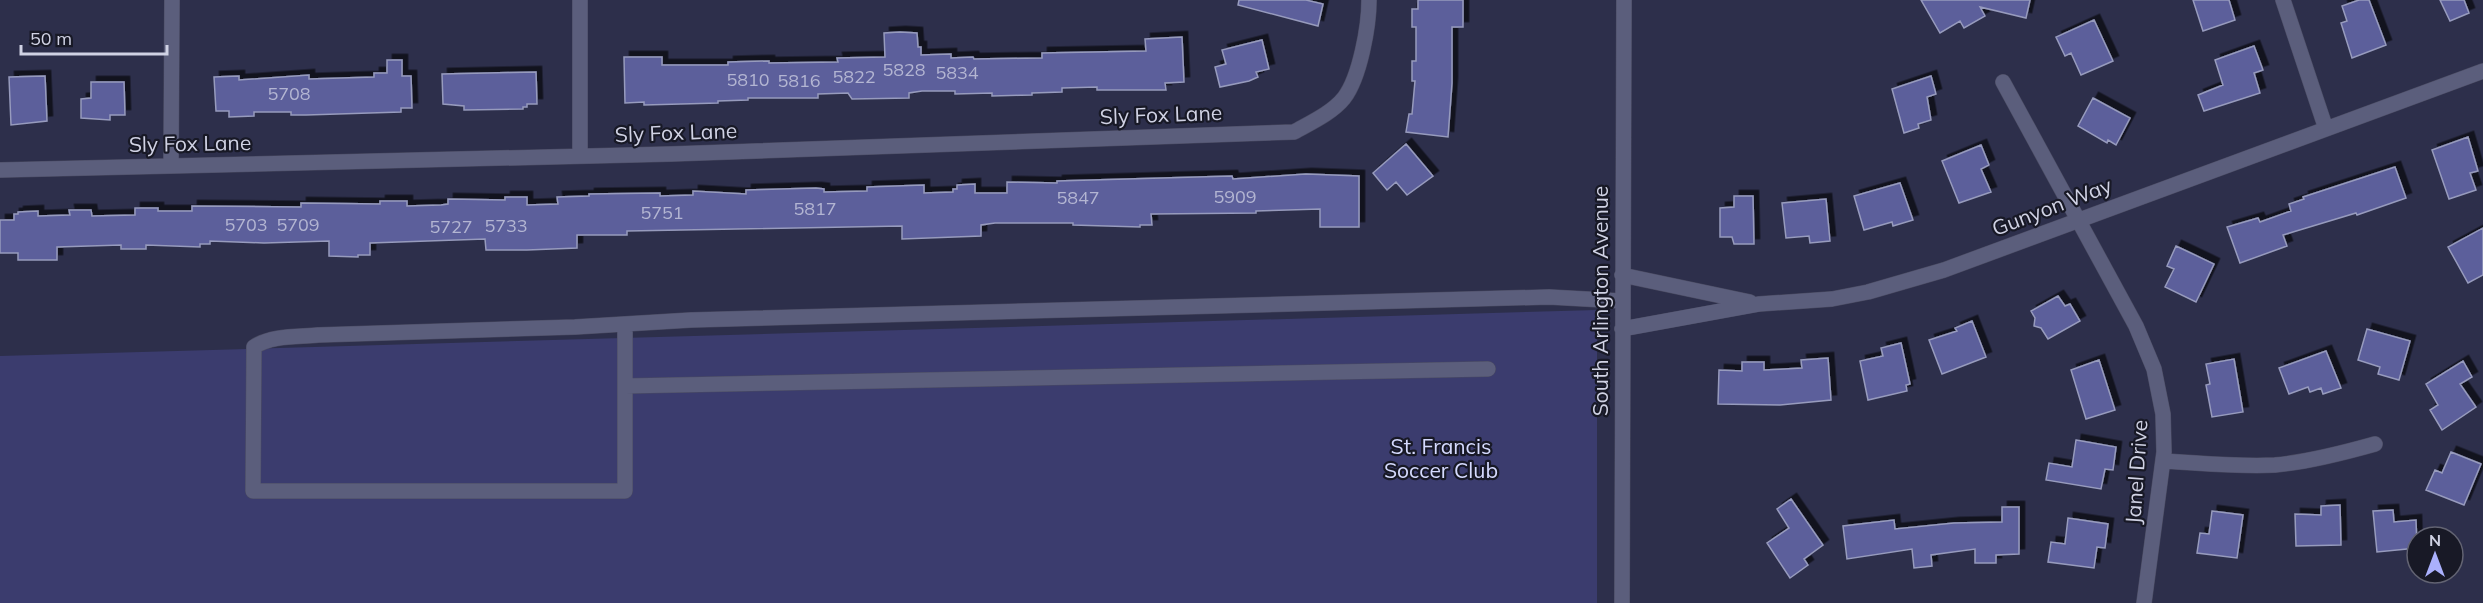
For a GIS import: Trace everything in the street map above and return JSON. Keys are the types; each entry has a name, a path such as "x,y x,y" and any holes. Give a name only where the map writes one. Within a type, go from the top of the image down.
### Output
{"street":[{"path":"171,166 172,0"},
{"path":"580,0 580,156"},
{"name":"Sly Fox Lane","path":"0,170 580,156 1294,132 1322,116 1343,99 1350,87 1369,26 1369,0"},
{"name":"South Arlington Avenue","path":"1622,603 1624,0"},
{"path":"2283,0 2326,129"},
{"name":"Gunyon Way","path":"1622,329 1759,304 1823,300 1868,292 1944,270 2483,71"},
{"name":"Janel Drive","path":"2003,82 2136,326 2154,369 2163,414 2163,461 2144,603"},
{"path":"1622,274 1759,304"},
{"path":"625,324 625,491 253,491 255,347 260,343 318,335 691,320 1549,297 1622,301"},
{"path":"625,387 1488,369"},
{"path":"2163,461 2250,466 2278,465 2375,444"}],"green space":[{"name":"St. Francis Soccer Club","path":"1597,310 1597,603 0,603 0,356"}],"building":[{"path":"1239,0 1306,0 1323,4 1318,26 1238,5"},
{"path":"1418,0 1463,0 1463,27 1452,27 1452,83 1448,137 1406,132 1409,114 1412,114 1415,81 1412,81 1412,61 1416,61 1416,27 1412,27 1412,9 1418,9"},
{"path":"1921,0 2030,0 2026,18 1980,7 1985,16 1964,28 1960,21 1940,33"},
{"path":"2193,0 2229,0 2235,20 2203,31"},
{"path":"2359,0 2369,0 2386,45 2352,58 2341,23 2347,21 2342,6"},
{"path":"2440,0 2464,0 2469,13 2450,21"},
{"path":"2094,20 2113,61 2081,75 2071,53 2065,56 2056,37"},
{"path":"884,33 917,33 921,55 951,54 951,58 973,57 974,59 1042,58 1042,53 1146,51 1145,39 1182,37 1184,82 1165,83 1166,90 1062,88 1062,92 992,96 992,93 955,94 955,91 922,91 909,93 909,98 852,99 848,93 818,94 818,98 748,98 748,100 718,101 718,103 644,105 644,102 625,103 624,57 662,57 662,65 728,65 728,62 769,61 769,63 838,62 837,58 885,57"},
{"path":"1262,40 1269,69 1256,72 1258,77 1249,81 1220,87 1215,67 1226,64 1222,50"},
{"path":"2254,46 2263,70 2254,73 2260,93 2204,111 2198,95 2223,85 2215,60"},
{"path":"387,60 402,60 402,76 411,76 412,108 401,108 401,112 306,115 291,115 291,112 254,112 254,116 229,117 229,111 216,111 214,77 239,76 239,80 309,75 309,79 374,77 374,73 387,73"},
{"path":"536,72 537,104 527,104 527,107 523,109 464,110 464,106 443,104 442,74"},
{"path":"45,76 47,121 11,125 9,77"},
{"path":"1931,76 1936,94 1927,97 1931,120 1918,124 1919,128 1904,133 1892,89"},
{"path":"91,82 124,82 125,115 110,115 110,120 81,118 81,99 91,98"},
{"path":"2093,98 2130,118 2116,145 2108,140 2107,143 2078,126"},
{"path":"2468,137 2478,171 2470,173 2476,190 2449,199 2432,150"},
{"path":"1406,144 1433,176 1407,195 1396,182 1387,190 1373,173"},
{"path":"1981,145 1989,165 1981,169 1991,192 1959,203 1942,161"},
{"path":"2395,167 2406,198 2357,215 2356,213 2283,235 2287,246 2240,263 2227,227 2258,218 2260,222 2291,211 2289,204 2304,199 2303,197"},
{"path":"1306,174 1359,176 1359,227 1320,227 1320,209 1256,211 1256,213 1151,214 1152,225 1140,225 1140,227 1073,225 1073,223 995,223 981,225 981,236 902,239 902,226 627,231 627,235 577,235 577,248 527,250 486,250 485,239 370,243 370,255 358,255 358,257 329,256 329,241 264,243 210,241 210,244 200,244 200,247 146,245 146,249 121,249 121,245 57,247 57,260 18,260 18,253 0,253 0,220 14,220 14,214 18,212 38,211 38,216 70,215 69,210 91,210 92,216 135,215 135,208 192,211 192,206 301,207 301,203 380,204 380,201 407,201 407,206 441,205 448,204 448,199 505,200 505,197 527,197 527,205 558,204 557,197 589,196 589,194 660,193 660,196 693,195 693,191 746,194 746,190 816,188 824,189 824,192 867,191 867,187 924,185 924,193 953,192 953,189 957,189 957,185 975,184 975,193 1007,193 1007,182 1057,183 1057,181 1232,176 1233,179"},
{"path":"1900,183 1913,220 1893,226 1892,222 1864,230 1854,196"},
{"path":"1734,196 1753,196 1754,244 1734,244 1732,237 1720,237 1720,208 1734,207"},
{"path":"1826,199 1830,241 1810,243 1809,236 1786,238 1782,203"},
{"path":"2483,228 2483,275 2468,283 2448,247"},
{"path":"2176,246 2214,264 2196,302 2165,287 2174,269 2167,266"},
{"path":"2058,296 2065,306 2070,304 2080,321 2048,339 2041,328 2034,326 2035,318 2031,311"},
{"path":"1972,321 1986,357 1942,374 1929,340 1957,331 1955,328"},
{"path":"2367,329 2410,341 2399,380 2378,374 2380,367 2358,360"},
{"path":"1901,343 1910,384 1906,385 1907,391 1868,400 1860,361 1883,356 1881,348"},
{"path":"2326,351 2341,388 2323,394 2321,388 2310,392 2308,387 2289,394 2279,368"},
{"path":"1828,358 1831,400 1780,405 1718,404 1719,370 1742,371 1742,362 1764,362 1764,370 1802,368 1801,360"},
{"path":"2234,359 2243,412 2212,417 2206,385 2210,384 2206,364"},
{"path":"2099,360 2115,410 2086,419 2071,370"},
{"path":"2463,361 2472,377 2460,384 2476,407 2442,430 2430,410 2438,405 2426,384"},
{"path":"2076,440 2116,447 2113,470 2105,469 2101,489 2046,480 2049,463 2072,467"},
{"path":"2451,452 2481,464 2464,505 2426,490 2435,470 2442,473"},
{"path":"1791,499 1823,545 1804,559 1808,565 1790,578 1767,543 1789,528 1777,509"},
{"path":"2340,505 2341,545 2296,546 2295,514 2321,515 2321,506"},
{"path":"2002,507 2019,507 2019,554 1996,555 1996,563 1975,563 1975,549 1931,555 1932,566 1914,568 1912,549 1847,559 1843,526 1894,520 1895,529 1954,523 2002,522"},
{"path":"2393,510 2394,522 2416,520 2416,525 2405,525 2405,549 2377,552 2373,511"},
{"path":"2212,511 2243,515 2237,558 2197,553 2200,533 2209,534"},
{"path":"2068,518 2108,524 2105,548 2097,547 2094,568 2048,562 2051,542 2065,544"}]}
